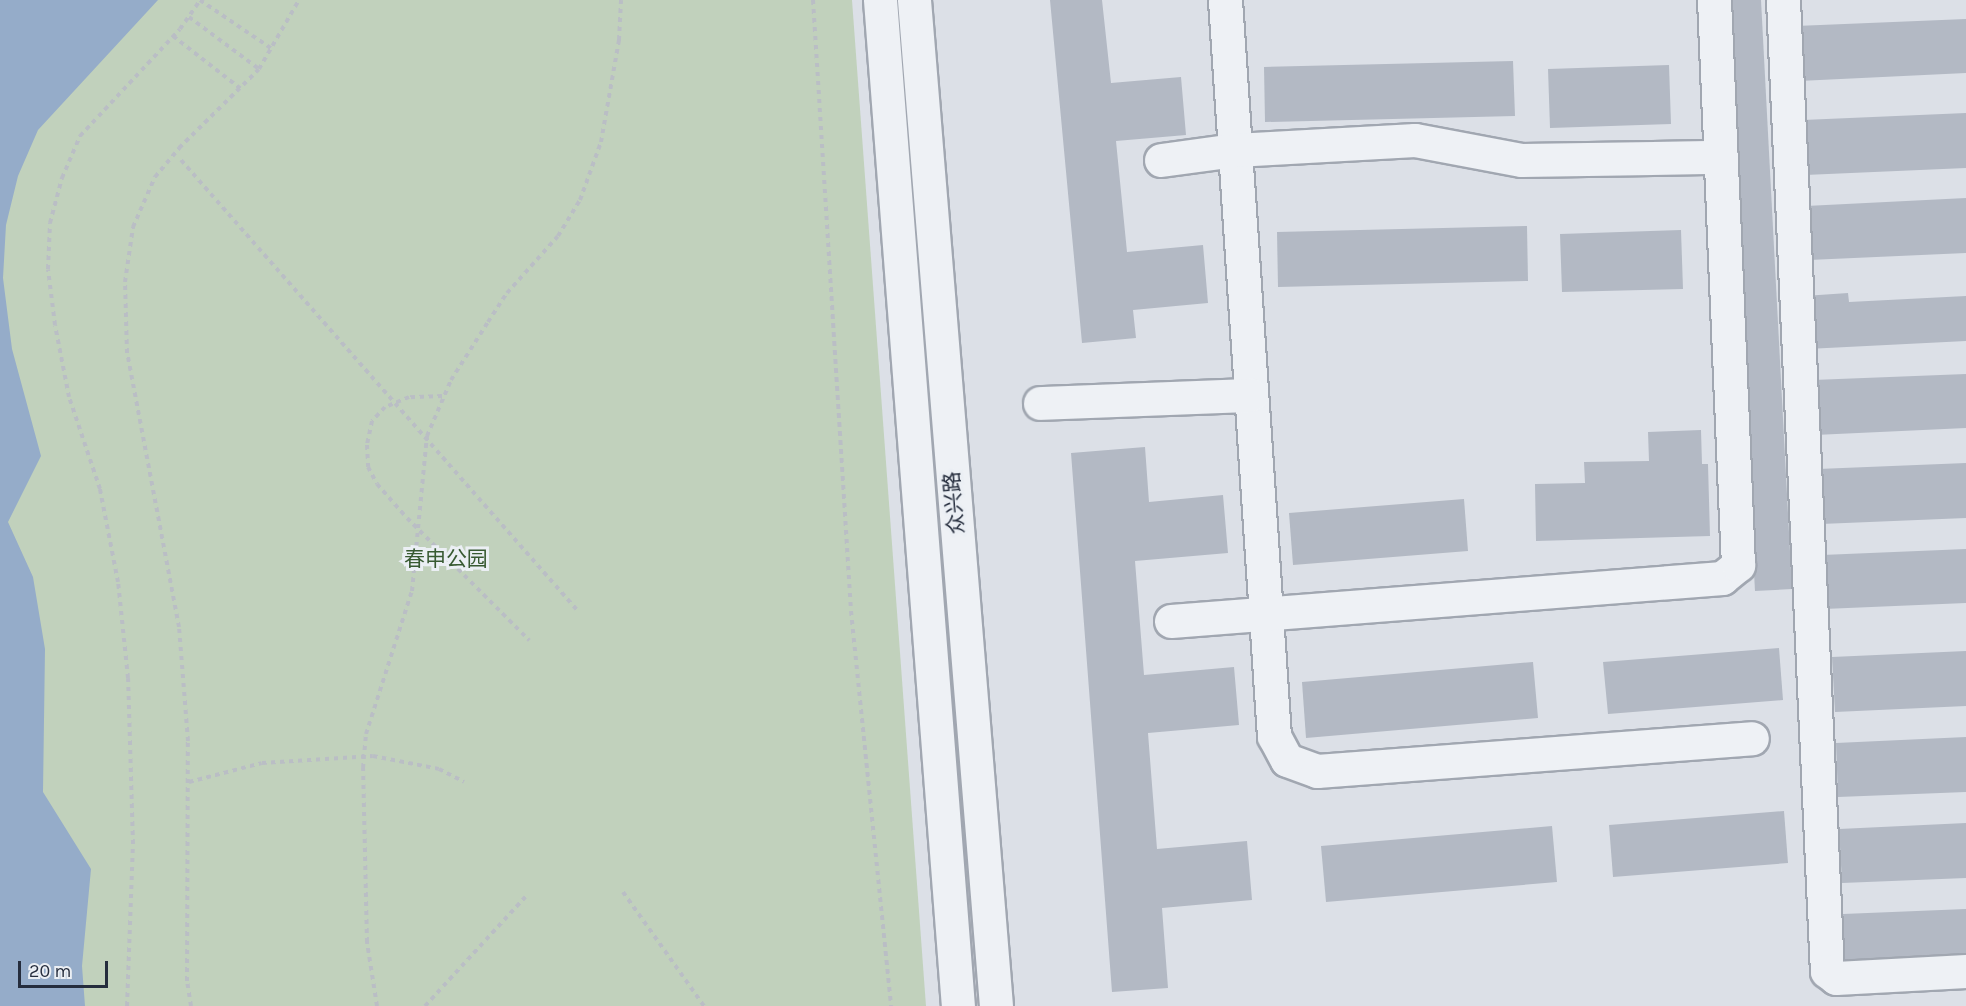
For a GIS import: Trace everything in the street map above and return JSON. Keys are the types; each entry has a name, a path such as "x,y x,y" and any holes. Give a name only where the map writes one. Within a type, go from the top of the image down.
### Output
{"street":[{"name":"众兴路","path":"880,0 958,1006"},
{"name":"众兴路","path":"914,0 996,1006"},
{"path":"1225,0 1274,736 1287,760 1317,771 1752,738"},
{"path":"1171,621 1722,578 1738,565 1714,0"},
{"path":"1783,0 1827,971 1836,978 1966,971"},
{"path":"1161,160 1235,150 1416,140 1521,160 1721,157"},
{"path":"1040,404 1251,395"}],"path":[{"path":"127,1006 133,844 128,678 118,582 100,489 69,397 55,326 48,270 50,222 62,178 80,136 173,36 200,0 272,49"},
{"path":"191,1006 187,981 189,782 179,627 127,353 125,282 133,226 155,177 179,148 259,69 299,0"},
{"path":"377,1006 367,942 363,768 366,734 412,591 427,436 442,396 507,294 558,236 580,200 602,142 619,40 621,0"},
{"path":"813,0 851,611 891,1006"},
{"path":"189,17 259,69"},
{"path":"173,36 241,88"},
{"path":"181,160 577,610"},
{"path":"442,396 409,398 385,407 372,422 367,445 368,467 377,484 407,518 529,640"},
{"path":"189,782 262,763 373,756 439,769 464,782"},
{"path":"623,892 704,1006"},
{"path":"425,1006 528,894"}],"green space":[{"name":"春申公园","path":"0,0 852,0 926,1006 0,1006"}],"water":[{"path":"0,0 158,0 38,130 18,176 6,225 3,278 12,349 41,456 8,522 33,577 45,649 43,792 91,869 82,966 85,1006 0,1006"}],"building":[{"path":"1050,0 1102,0 1111,83 1181,77 1186,135 1116,141 1127,252 1203,245 1208,303 1133,310 1136,338 1082,343"},
{"path":"1724,0 1761,0 1792,589 1755,591"},
{"path":"1966,19 1966,73 1799,81 1796,26"},
{"path":"1513,61 1515,116 1265,122 1264,67"},
{"path":"1669,65 1671,124 1550,128 1548,69"},
{"path":"1966,113 1966,168 1805,175 1803,120"},
{"path":"1966,198 1966,253 1809,260 1806,206"},
{"path":"1527,226 1528,281 1278,287 1277,232"},
{"path":"1681,230 1683,289 1562,292 1560,234"},
{"path":"1848,293 1849,302 1966,296 1966,341 1807,349 1804,296"},
{"path":"1966,374 1966,428 1815,435 1813,380"},
{"path":"1701,430 1702,464 1708,464 1710,536 1536,541 1535,484 1585,483 1584,462 1649,461 1648,432"},
{"path":"1145,447 1149,502 1223,495 1228,553 1135,561 1144,675 1234,667 1239,725 1148,733 1157,849 1247,841 1252,900 1162,908 1168,988 1112,992 1071,453"},
{"path":"1966,463 1966,518 1821,524 1818,469"},
{"path":"1464,499 1468,551 1293,565 1289,513"},
{"path":"1966,549 1966,603 1824,609 1822,555"},
{"path":"1779,648 1783,700 1608,714 1603,662"},
{"path":"1966,651 1966,706 1835,712 1832,657"},
{"path":"1533,662 1538,718 1306,738 1302,682"},
{"path":"1966,737 1966,792 1838,797 1836,743"},
{"path":"1784,811 1788,863 1613,877 1609,825"},
{"path":"1966,823 1966,878 1842,883 1839,829"},
{"path":"1552,826 1557,882 1326,902 1321,846"},
{"path":"1966,909 1966,963 1845,969 1843,914"}]}
